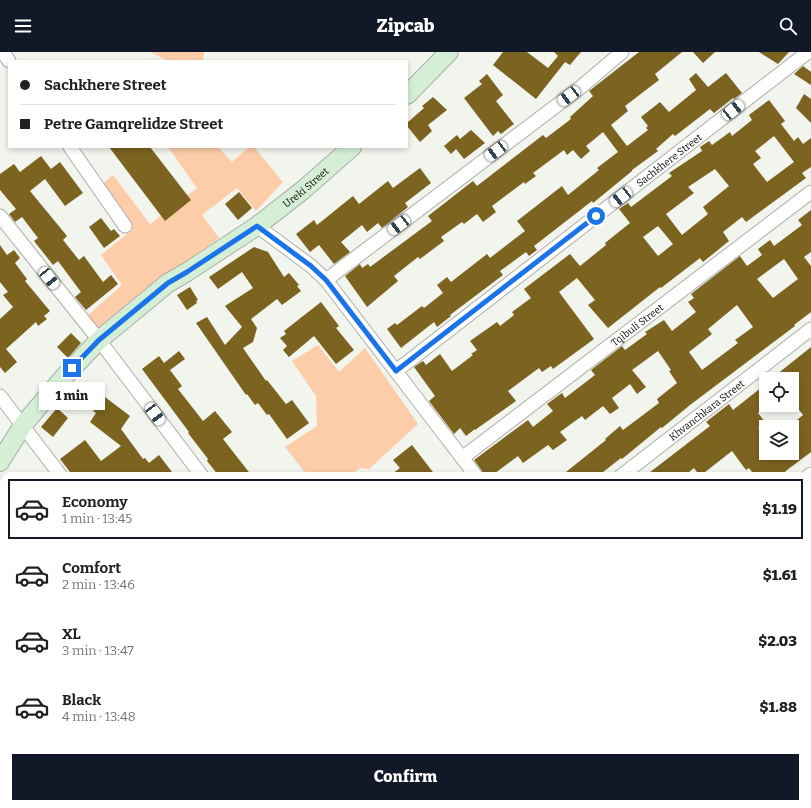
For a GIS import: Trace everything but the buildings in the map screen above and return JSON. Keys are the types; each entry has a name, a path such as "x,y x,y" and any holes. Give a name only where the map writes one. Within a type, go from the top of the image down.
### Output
{"street":[{"path":"408,94 449,52"},
{"path":"326,280 582,87 622,52"},
{"name":"Sachkhere Street","path":"396,371 808,52"},
{"path":"71,148 125,226"},
{"name":"Ureki Street","path":"0,462 23,425 63,378 99,340 168,283 194,268 257,226 303,190 351,148"},
{"name":"Tqibuli Street","path":"462,458 811,192"},
{"path":"0,216 99,340 199,472"},
{"path":"257,226 311,266 326,280 473,472"},
{"name":"Khvanchkara Street","path":"626,472 811,329"},
{"path":"0,396 59,472"}],"shaded area":[{"path":"151,52 204,52 203,60 166,60"},
{"path":"169,148 219,148 232,162 248,148 255,148 283,182 256,211 237,188 202,215 219,238 161,279 98,330 87,316 122,285 101,255 132,230 101,185 113,175 150,224 197,188"},
{"path":"318,345 339,372 365,348 418,424 369,469 360,468 354,472 305,472 285,447 317,426 316,396 292,361"}],"route":[{"path":"72,368 99,340 168,283 257,226 311,266 326,280 396,371 596,216"}]}
